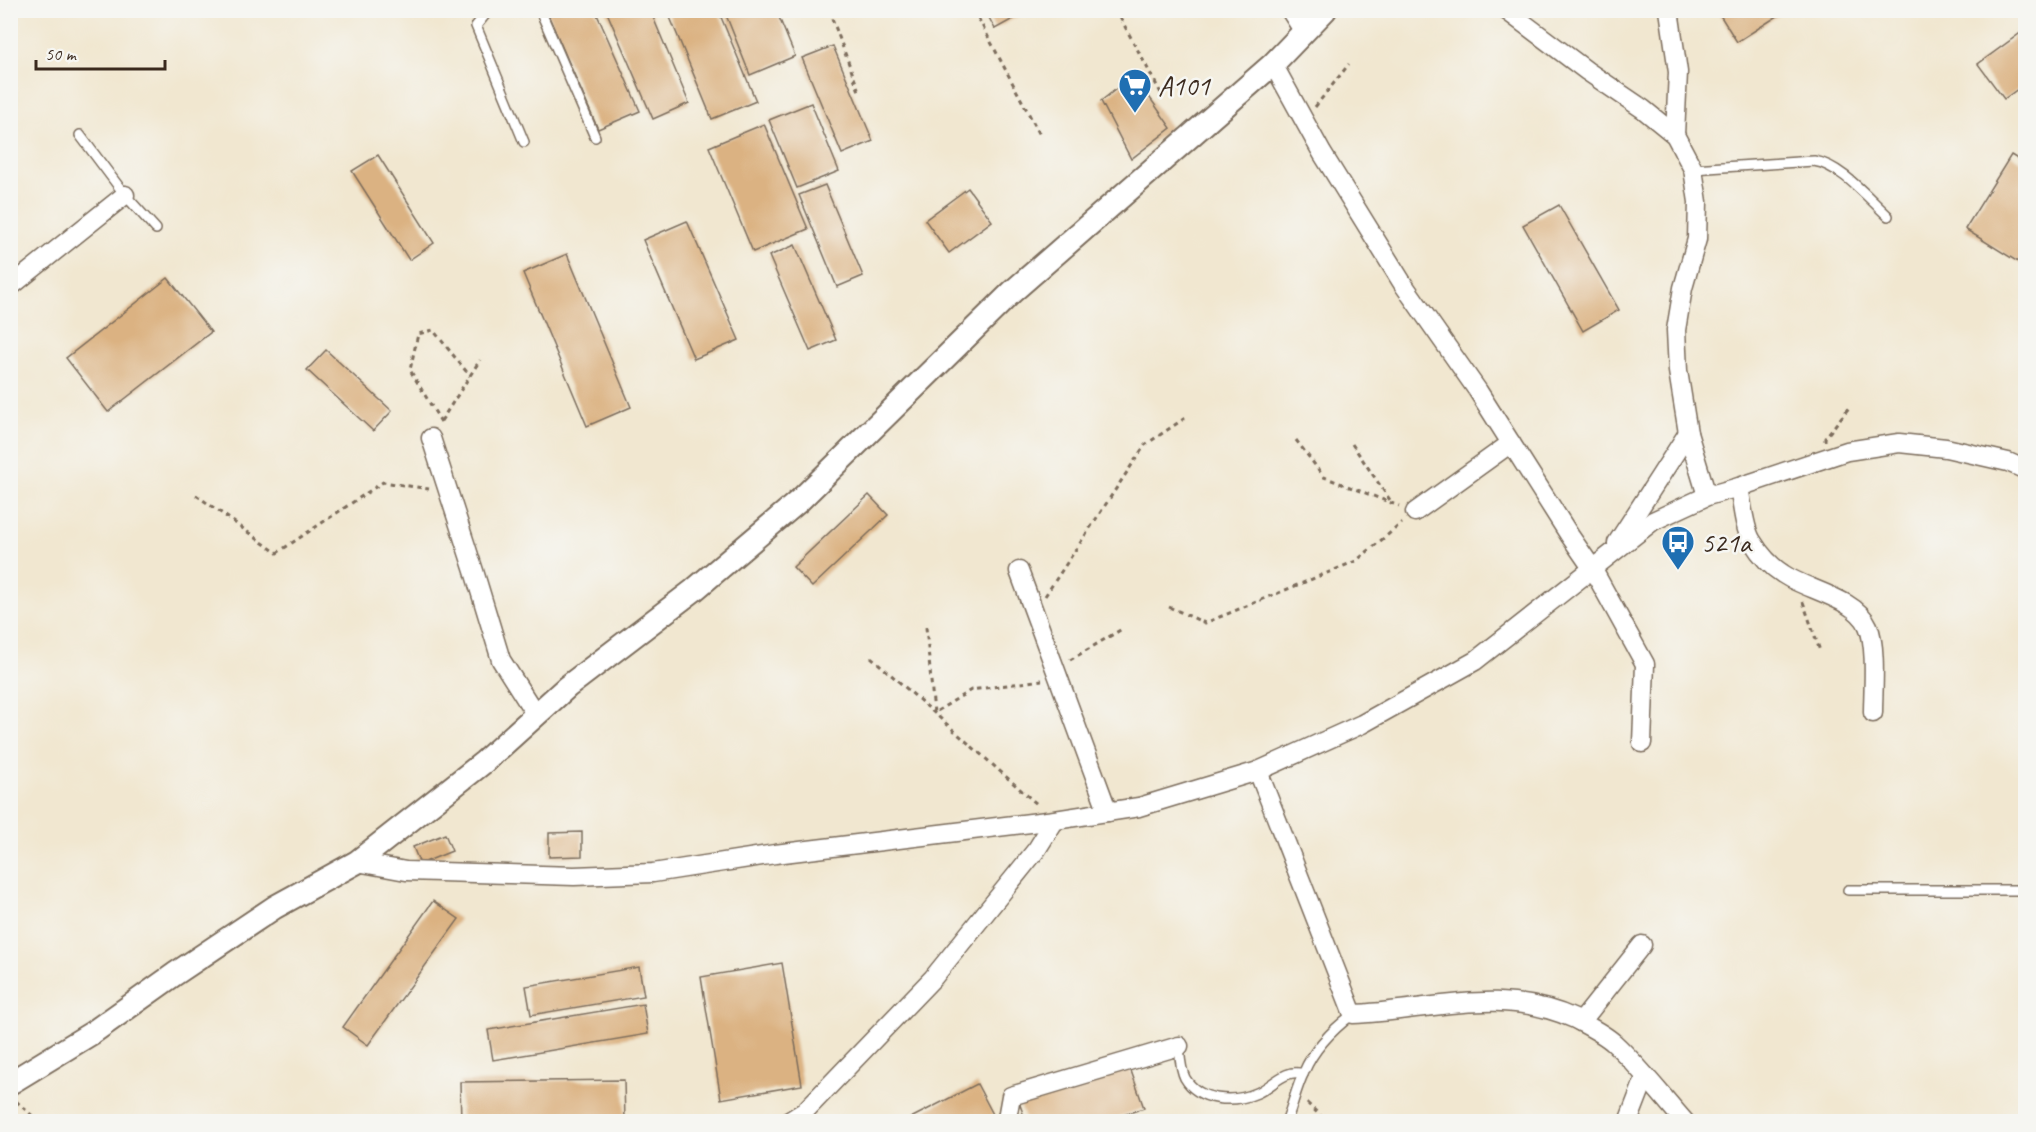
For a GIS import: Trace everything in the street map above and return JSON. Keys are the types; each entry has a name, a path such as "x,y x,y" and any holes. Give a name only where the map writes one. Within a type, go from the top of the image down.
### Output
{"street":[{"path":"1290,10 1304,32"},
{"path":"10,1083 92,1033 275,907 357,862 467,776 567,687 694,590 800,500 1012,292 1273,64 1325,10"},
{"path":"1506,10 1587,71 1643,109 1675,135 1693,169 1698,202 1697,239 1683,288 1676,330 1678,371 1688,433 1707,496"},
{"path":"1669,10 1678,72 1675,135"},
{"path":"1273,64 1304,120 1403,284 1478,391 1592,568 1645,664 1642,743"},
{"path":"10,286 125,195"},
{"path":"1610,554 1688,433"},
{"path":"431,438 501,660 536,715"},
{"path":"357,862 406,872 574,876 654,873 775,854 1055,820 1139,807 1258,771 1362,724 1475,661 1653,521 1707,496 1847,451 1899,442 1946,448 2008,462 2025,470"},
{"path":"1415,512 1511,443"},
{"path":"1739,487 1750,539 1766,560 1784,575 1855,611 1868,625 1872,643 1873,713"},
{"path":"1019,571 1108,812"},
{"path":"1258,771 1353,1014 1388,1013 1473,1001 1499,1000 1558,1012 1581,1022 1614,1043 1685,1122"},
{"path":"788,1122 804,1112 933,978 1037,849 1055,820"},
{"path":"1581,1022 1642,945"},
{"path":"1010,1122 1007,1118 1011,1096 1179,1046"},
{"path":"1628,1122 1646,1078"}],"lane":[{"path":"489,10 476,26 524,142"},
{"path":"540,10 595,137"},
{"path":"80,135 125,195 156,229"},
{"path":"1693,169 1822,162 1836,169 1888,216"},
{"path":"1848,890 2025,890"},
{"path":"1286,1122 1309,1060 1326,1037 1353,1014"},
{"path":"1179,1046 1181,1068 1185,1076 1196,1090 1212,1097 1244,1097 1266,1089 1288,1073 1303,1074"}],"path":[{"path":"829,10 859,91"},
{"path":"974,10 1040,135"},
{"path":"1116,10 1162,95"},
{"path":"1304,120 1349,64"},
{"path":"441,422 410,370 418,334 433,330 470,376"},
{"path":"431,438 480,360"},
{"path":"1826,458 1825,438 1851,405"},
{"path":"1034,612 1145,445 1185,418"},
{"path":"1169,607 1205,623 1356,561 1415,512 1324,477 1296,440"},
{"path":"1352,444 1394,504"},
{"path":"196,495 277,553 383,482 448,492"},
{"path":"1796,581 1820,651"},
{"path":"926,627 934,713"},
{"path":"934,713 971,690 1057,673 1122,629"},
{"path":"871,657 1055,820"},
{"path":"1297,1094 1327,1122"},
{"path":"10,1095 39,1122"}],"building":[{"path":"546,10 595,10 640,111 598,129"},
{"path":"606,10 650,10 689,103 653,119"},
{"path":"667,10 718,10 756,101 712,119"},
{"path":"724,10 776,10 795,56 750,75"},
{"path":"985,10 1020,10 1022,14 995,29"},
{"path":"1721,10 1787,10 1737,42 1718,12"},
{"path":"2026,29 2026,83 2004,99 1978,64"},
{"path":"833,46 873,141 842,154 802,58"},
{"name":"A101","path":"1134,75 1171,128 1131,159 1101,101"},
{"path":"811,103 839,171 797,188 769,120"},
{"path":"764,124 808,229 753,252 709,147"},
{"path":"378,155 434,243 409,260 352,171"},
{"path":"2011,155 2026,164 2026,267 1965,229"},
{"path":"825,185 863,276 837,287 799,195"},
{"path":"968,188 992,221 949,253 925,220"},
{"path":"1559,205 1619,310 1583,331 1523,225"},
{"path":"687,221 739,340 694,359 643,240"},
{"path":"795,245 836,340 810,351 769,256"},
{"path":"567,254 631,407 587,426 523,273"},
{"path":"168,278 211,332 108,412 66,358"},
{"path":"326,350 392,411 373,431 307,370"},
{"path":"869,495 888,515 812,587 793,567"},
{"path":"582,832 582,856 549,857 549,833"},
{"path":"445,834 452,851 420,864 413,847"},
{"path":"433,901 459,919 368,1045 343,1027"},
{"path":"782,963 802,1085 721,1099 701,977"},
{"path":"639,967 644,996 531,1015 526,986"},
{"path":"643,1004 648,1034 493,1060 488,1030"},
{"path":"1129,1065 1144,1108 1103,1122 1026,1122 1019,1102"},
{"path":"624,1080 625,1122 461,1122 460,1082"},
{"path":"977,1084 997,1122 903,1122"}],"place":[{"name":"A101","path":"1135,114"},
{"name":"521a","path":"1678,571"}]}
